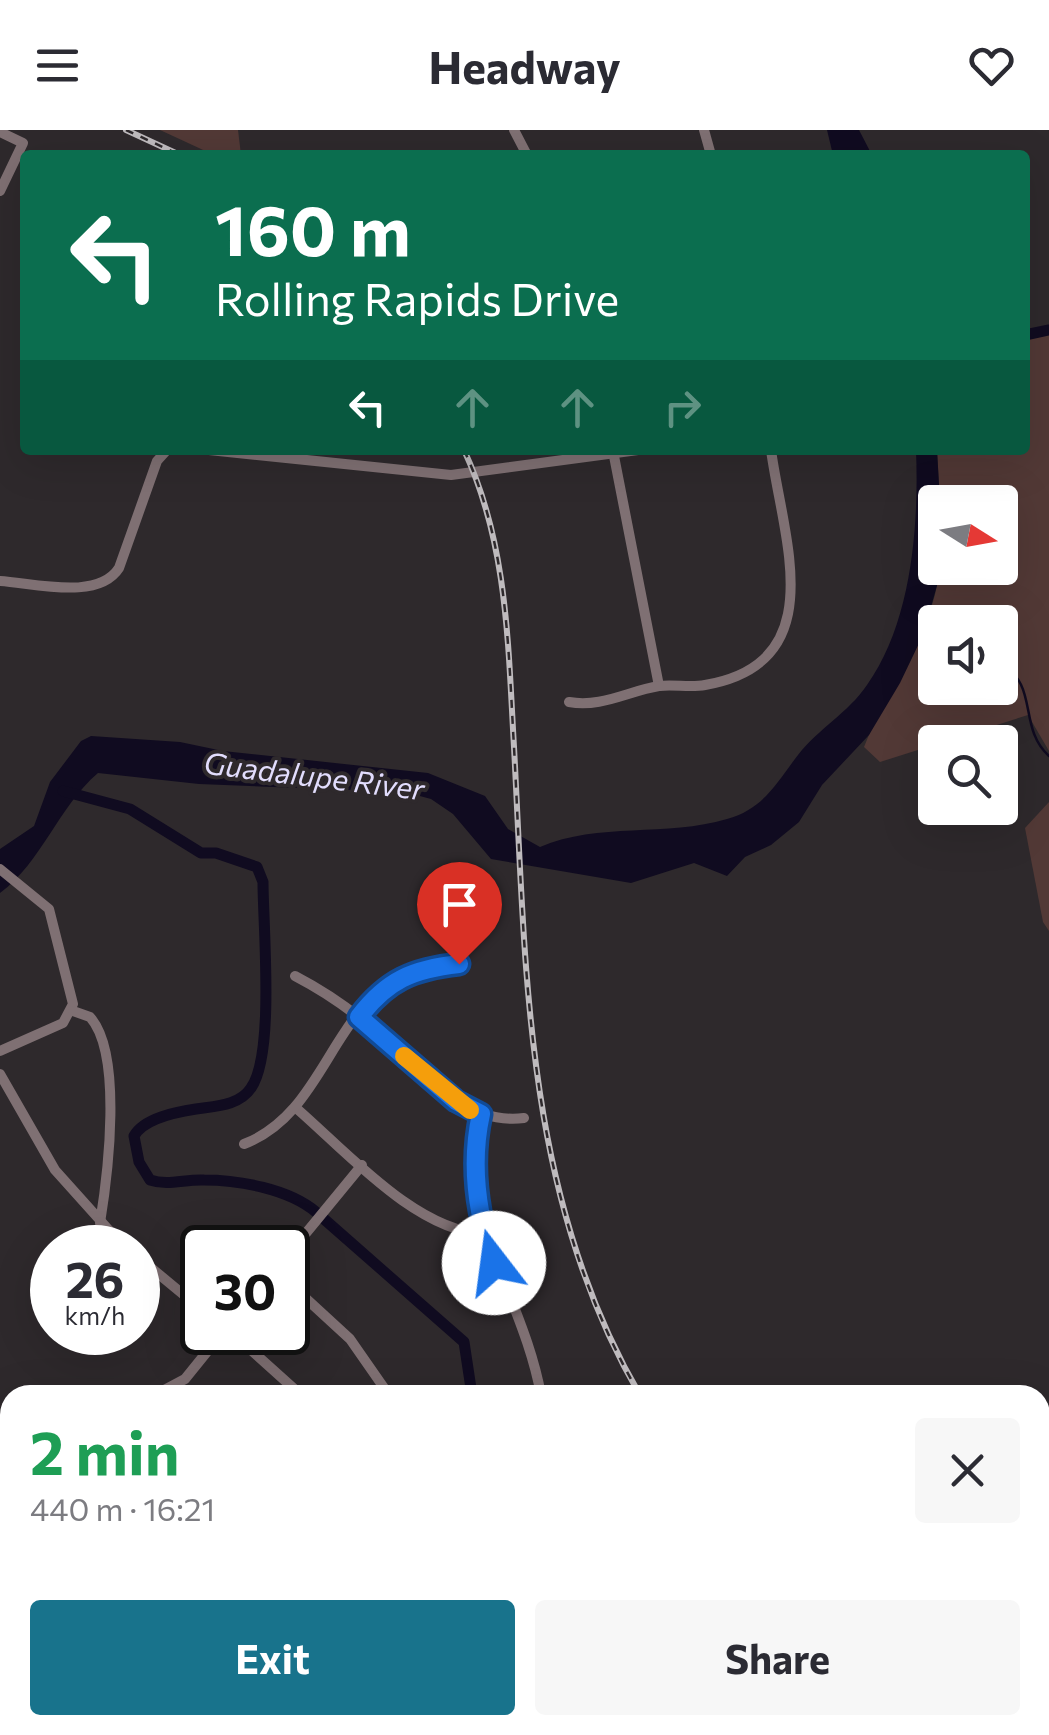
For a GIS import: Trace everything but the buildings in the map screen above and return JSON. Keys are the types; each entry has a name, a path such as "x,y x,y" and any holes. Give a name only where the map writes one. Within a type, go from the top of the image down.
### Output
{"street":[{"path":"0,132 24,143 20,150"},
{"path":"0,191 20,151"},
{"path":"0,581 82,586 108,581 119,568 162,455"},
{"path":"257,455 451,475 592,455"},
{"path":"614,455 658,686"},
{"path":"569,702 592,704 658,686 703,686 745,672 769,657 782,639 791,582 772,455"},
{"path":"0,869 35,894 54,922 72,988 72,1012 55,1028 0,1051"},
{"path":"244,1144 266,1136 296,1108 359,1017 384,988 405,974 459,964"},
{"path":"294,976 359,1017 456,1101 481,1114 508,1120 524,1118"},
{"path":"72,1012 90,1017 108,1047 107,1176 100,1223"},
{"path":"0,1074 42,1152 100,1223"},
{"path":"296,1108 435,1224 484,1234"},
{"path":"481,1114 474,1164 484,1234 537,1385"},
{"path":"310,1229 362,1165"},
{"path":"160,1275 180,1292"},
{"path":"310,1302 350,1338 382,1385"},
{"path":"174,1385 185,1379 204,1355"},
{"path":"256,1355 289,1385"}],"shaded area":[{"path":"160,130 238,130 240,150 203,150"},
{"path":"1049,333 1049,751 1028,715 997,725 918,725 918,750 880,762 864,747 918,641 918,705 1018,705 1018,605 932,605 937,585 1018,585 1018,485 939,485 937,455 1030,455 1030,337"},
{"path":"1049,802 1049,931 1043,922 1025,828"}],"water":[{"path":"827,130 859,130 869,150 832,150"},
{"name":"Guadalupe River","path":"916,455 937,455 939,485 918,485 918,585 937,585 931,605 918,605 918,645 900,683 869,735 822,785 799,822 771,845 745,857 727,876 694,863 631,883 491,859 453,814 431,799 405,792 199,784 98,773 72,802 27,866 0,893 0,849 34,826 50,782 81,741 91,736 180,742 223,751 428,773 485,796 508,829 540,847 585,835 704,824 740,814 768,793 806,746 867,685 894,632 914,540"}],"waterway":[{"path":"1030,334 1049,330"},
{"path":"1018,680 1033,732 1049,756"},
{"path":"63,791 130,809 201,853 216,853 257,867 263,882 265,1020 263,1048 251,1088 233,1102 153,1120 134,1136 139,1162 150,1180 248,1184 292,1197 316,1212"},
{"path":"324,1219 464,1342 470,1385"}],"railway":[{"path":"126,130 169,150"},
{"path":"466,455 490,522 503,596 529,997 552,1161 573,1241 602,1319 635,1385"}],"slow traffic":[{"path":"404,1056 470,1110"}],"route":[{"path":"459,964 405,974 384,988 359,1017 456,1101 481,1114 474,1164 484,1234 494,1263"}]}
